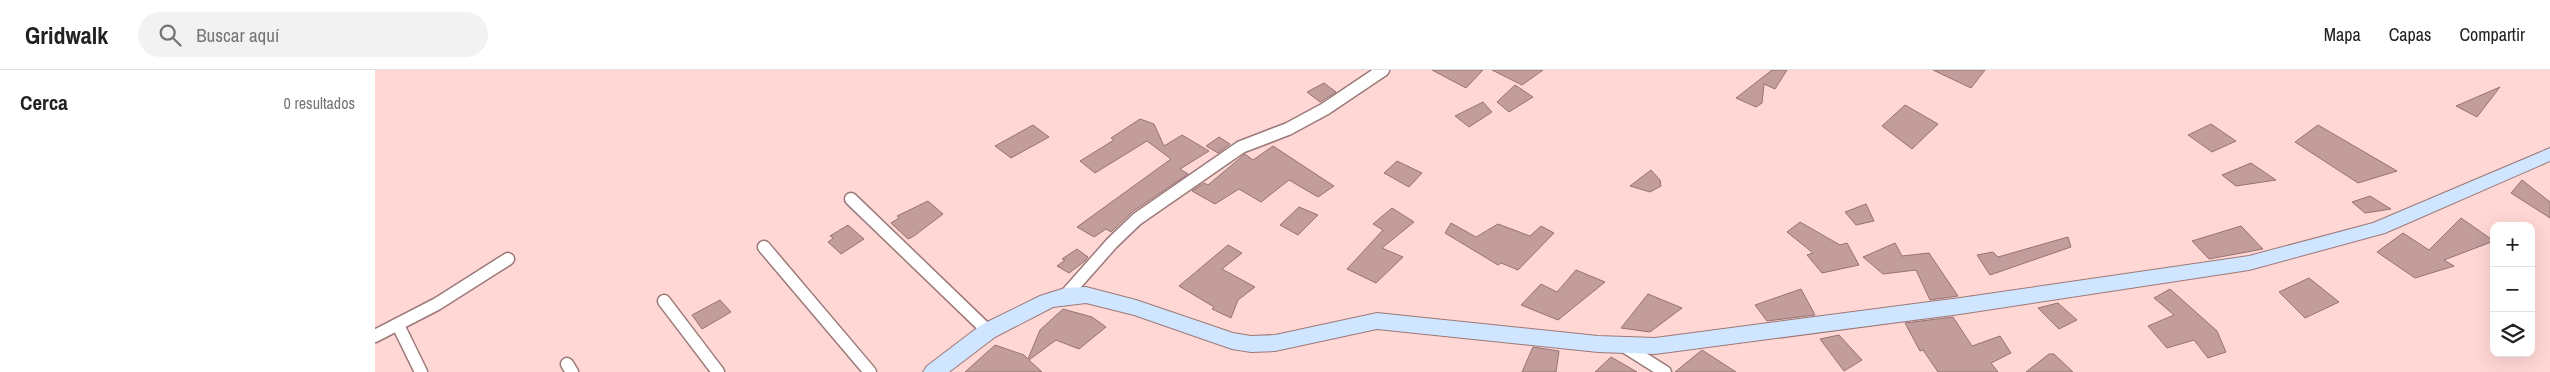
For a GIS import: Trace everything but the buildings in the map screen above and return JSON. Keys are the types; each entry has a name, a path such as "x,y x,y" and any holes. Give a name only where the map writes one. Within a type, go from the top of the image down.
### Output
{"street":[{"path":"1065,296 1112,243 1137,219 1241,147 1287,129 1325,108 1383,70"},
{"path":"934,372 988,331 1047,301 1065,296 1086,295 1136,308 1232,341 1251,344 1275,342 1377,321 1622,345 1655,346 1961,306 2249,263 2378,228 2550,154"},
{"path":"851,199 988,331"},
{"path":"764,247 871,372"},
{"path":"375,336 437,304 508,259"},
{"path":"664,300 718,372"},
{"path":"398,325 421,372"},
{"path":"1622,345 1665,372"}]}
